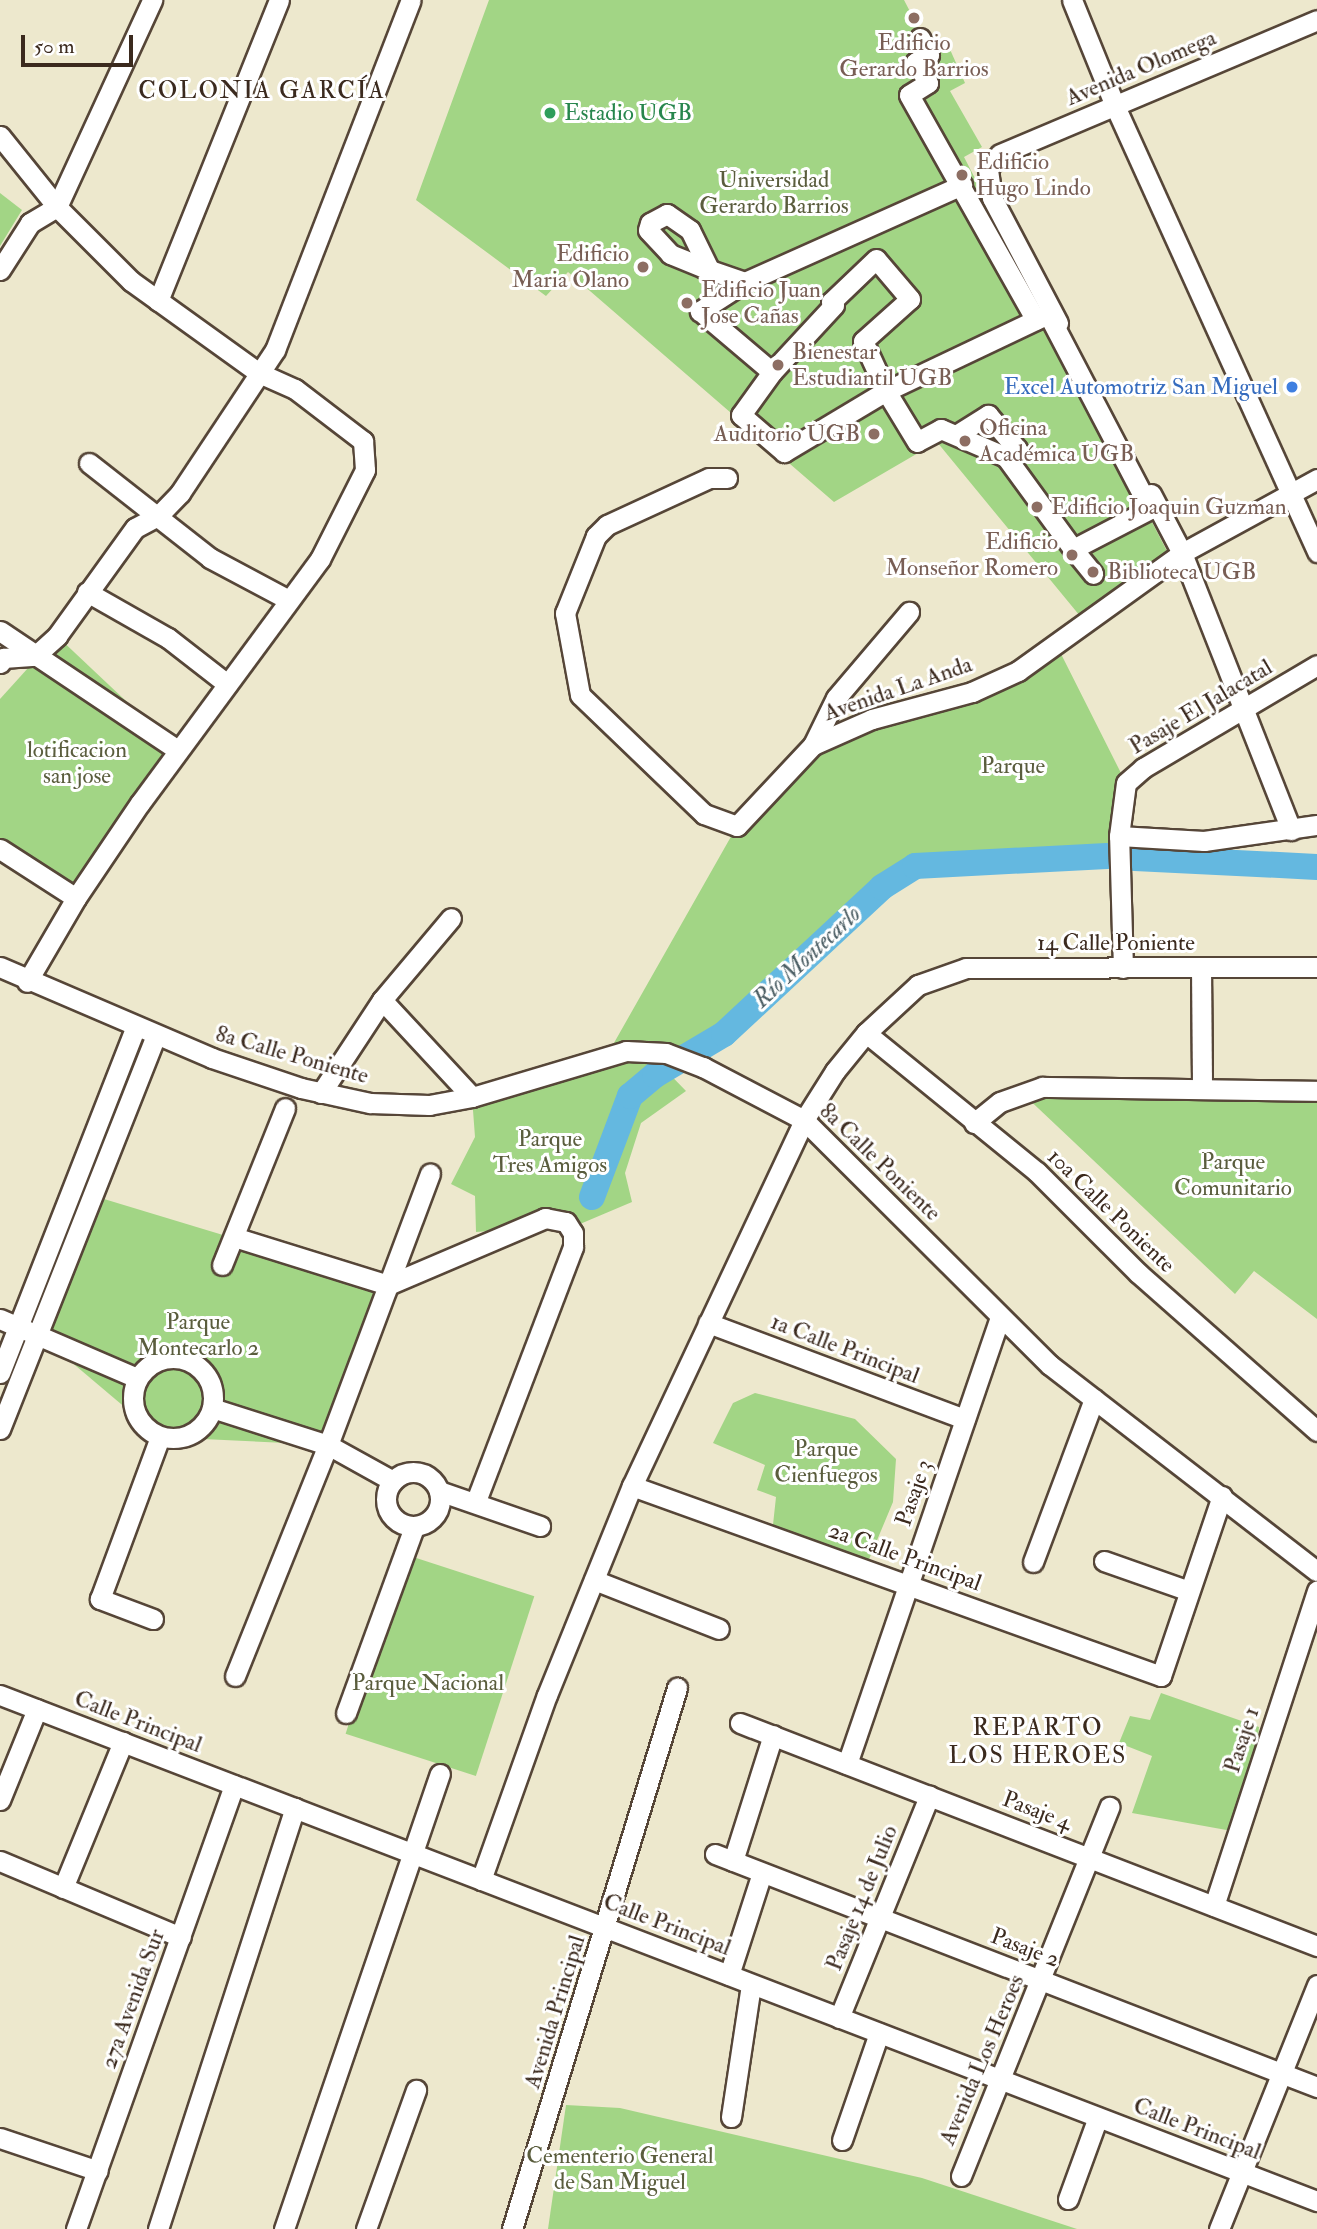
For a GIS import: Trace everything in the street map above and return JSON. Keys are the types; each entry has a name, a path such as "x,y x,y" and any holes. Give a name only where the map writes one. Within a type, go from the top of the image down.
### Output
{"street":[{"path":"0,270 30,223 57,207 152,0"},
{"path":"158,301 279,0"},
{"path":"0,663 3,658 35,656 57,636 135,528 158,516 180,493 275,350 319,244 344,166 394,54 411,0"},
{"path":"1072,0 1115,106 1317,552"},
{"name":"Avenida Olomega","path":"1182,553 992,198 988,168 1000,154 1317,20"},
{"path":"920,38 929,55 916,62 928,83 909,95 962,184 1036,320"},
{"path":"0,136 57,207 131,281 259,373 295,389 363,441 365,470 320,559 178,750 76,898 27,982"},
{"path":"772,372 700,310 745,282 962,184"},
{"path":"1073,550 1150,509 1048,314 886,391 784,452 741,415 772,372 834,305 831,302 876,259 910,299 863,341 886,391 917,442 941,429 1006,457 1073,550 1093,574"},
{"path":"709,269 745,282"},
{"path":"956,435 988,415 1017,449 1006,457"},
{"path":"89,463 210,558 289,600"},
{"name":"Avenida La Anda","path":"727,478 709,478 607,525 596,536 565,613 580,695 704,814 737,826 813,745 872,719 972,692 1018,671 1182,553 1317,479"},
{"path":"1182,553 1290,830"},
{"path":"87,592 168,638 227,684"},
{"path":"813,745 836,698 909,612"},
{"path":"0,631 178,750"},
{"name":"Pasaje El Jalacatal","path":"1123,968 1119,836 1126,783 1317,665"},
{"path":"1119,836 1205,841 1317,825"},
{"path":"0,849 76,898"},
{"path":"321,1093 382,1000 451,918"},
{"name":"8a Calle Poniente","path":"0,967 27,982 155,1037 321,1093 396,1107 472,1097 626,1051 666,1053 703,1067 804,1120 999,1317 1094,1399 1317,1571"},
{"path":"1201,967 1202,1089"},
{"name":"14 Calle Poniente","path":"866,1033 918,985 966,968 1317,967"},
{"path":"382,1000 472,1097"},
{"path":"0,1429 69,1198 135,1028"},
{"path":"481,1880 632,1486 804,1120 835,1071 866,1033"},
{"name":"10a Calle Poniente","path":"866,1033 1037,1172 1138,1273 1317,1431"},
{"path":"0,1373 28,1329 88,1205 155,1037"},
{"path":"974,1123 1000,1102 1042,1087 1317,1091"},
{"path":"222,1265 285,1108"},
{"path":"235,1676 328,1445 430,1172"},
{"path":"69,1198 88,1205"},
{"path":"233,1237 388,1285 545,1218 566,1222 573,1233 573,1247 476,1501"},
{"name":"Pasaje 3","path":"847,1764 999,1317"},
{"path":"0,1319 137,1378"},
{"name":"1a Calle Principal","path":"708,1323 965,1419"},
{"path":"169,1358 194,1364 210,1383 212,1408 198,1430 186,1437 160,1437 135,1413 132,1401 137,1378 156,1361 169,1358"},
{"path":"1033,1562 1094,1399"},
{"path":"212,1408 328,1445 393,1480"},
{"path":"153,1619 100,1599 160,1437"},
{"path":"439,1491 439,1508 430,1521 414,1527 399,1522 388,1510 386,1495 393,1480 414,1472 425,1474 439,1491 476,1501 540,1526"},
{"name":"2a Calle Principal","path":"632,1486 1161,1676 1189,1591"},
{"path":"1104,1561 1189,1591 1222,1496"},
{"path":"346,1713 414,1527"},
{"path":"594,1580 719,1629"},
{"name":"Pasaje 1","path":"1214,1906 1317,1590"},
{"name":"Avenida Principal","path":"512,2229 606,1928 677,1688"},
{"name":"Calle Principal","path":"0,1695 1317,2201"},
{"path":"0,1800 37,1709"},
{"name":"Pasaje 4","path":"740,1723 1317,1946"},
{"name":"Pasaje 2","path":"773,1735 724,1858 1317,2087"},
{"path":"63,1888 123,1742"},
{"path":"284,2229 440,1774"},
{"name":"27a Avenida Sur","path":"81,2228 98,2171 234,1785"},
{"name":"Pasaje 14 de Julio","path":"839,2018 883,1919 929,1796"},
{"name":"Avenida Los Heroes","path":"961,2176 1042,1981 1109,1807"},
{"path":"158,2229 295,1808"},
{"path":"0,1861 181,1937"},
{"path":"729,1975 762,1872"},
{"path":"731,2117 751,1984"},
{"path":"1219,2229 1284,2074 1317,1985"},
{"path":"842,2140 879,2033"},
{"path":"366,2229 416,2090"},
{"path":"1068,2199 1098,2117"},
{"path":"0,2138 98,2171"}],"green space":[{"name":"Universidad Gerardo Barrios","path":"489,0 904,0 931,52 948,45 965,83 950,91 982,147 964,157 1172,561 1080,616 937,442 834,502 568,272 546,296 416,200"},
{"path":"0,193 22,210 0,246"},
{"name":"lotificacion san jose","path":"57,636 178,750 76,898 0,848 0,699"},
{"name":"Parque","path":"1056,644 1126,783 1107,856 915,866 724,1034 651,1055 686,1091 641,1123 625,1173 632,1202 580,1224 476,1232 475,1196 451,1184 475,1137 472,1097 606,1057 737,826 831,736 922,707"},
{"name":"Parque Comunitario","path":"1317,1091 1317,1319 1254,1271 1235,1294 1021,1092"},
{"name":"Parque Montecarlo 2","path":"104,1199 388,1285 328,1445 160,1437 37,1333"},
{"name":"Parque Cienfuegos","path":"755,1393 855,1419 896,1459 893,1502 865,1569 772,1534 776,1497 757,1490 765,1465 713,1443 733,1403"},
{"name":"Parque Nacional","path":"404,1554 534,1596 476,1776 346,1734"},
{"path":"1161,1693 1259,1727 1255,1764 1232,1831 1132,1813 1152,1756 1119,1743 1130,1716 1150,1720"},
{"name":"Cementerio General de San Miguel","path":"566,2105 620,2108 922,2178 1077,2229 548,2229"}],"waterway":[{"name":"Río Montecarlo","path":"592,1197 630,1096 655,1075 724,1034 882,887 915,866 1107,856"},
{"name":"Río Montecarlo","path":"1135,858 1317,867"}],"place":[{"name":"Edificio Gerardo Barrios","path":"914,18"},
{"name":"Estadio UGB","path":"550,113"},
{"name":"Edificio Hugo Lindo","path":"962,175"},
{"name":"Edificio Maria Olano","path":"643,267"},
{"name":"Edificio Juan Jose Cañas","path":"687,303"},
{"name":"Bienestar Estudiantil UGB","path":"778,365"},
{"name":"Excel Automotriz San Miguel","path":"1292,387"},
{"name":"Auditorio UGB","path":"874,434"},
{"name":"Oficina Académica UGB","path":"965,441"},
{"name":"Edificio Joaquin Guzman","path":"1037,507"},
{"name":"Edificio Monseñor Romero","path":"1072,555"},
{"name":"Biblioteca UGB","path":"1093,572"}],"district":[{"name":"COLONIA GARCÍA","path":"262,91"},
{"name":"REPARTO LOS HEROES","path":"1038,1742"}],"park label":[{"name":"Parque Tres Amigos","path":"550,1152"}]}
